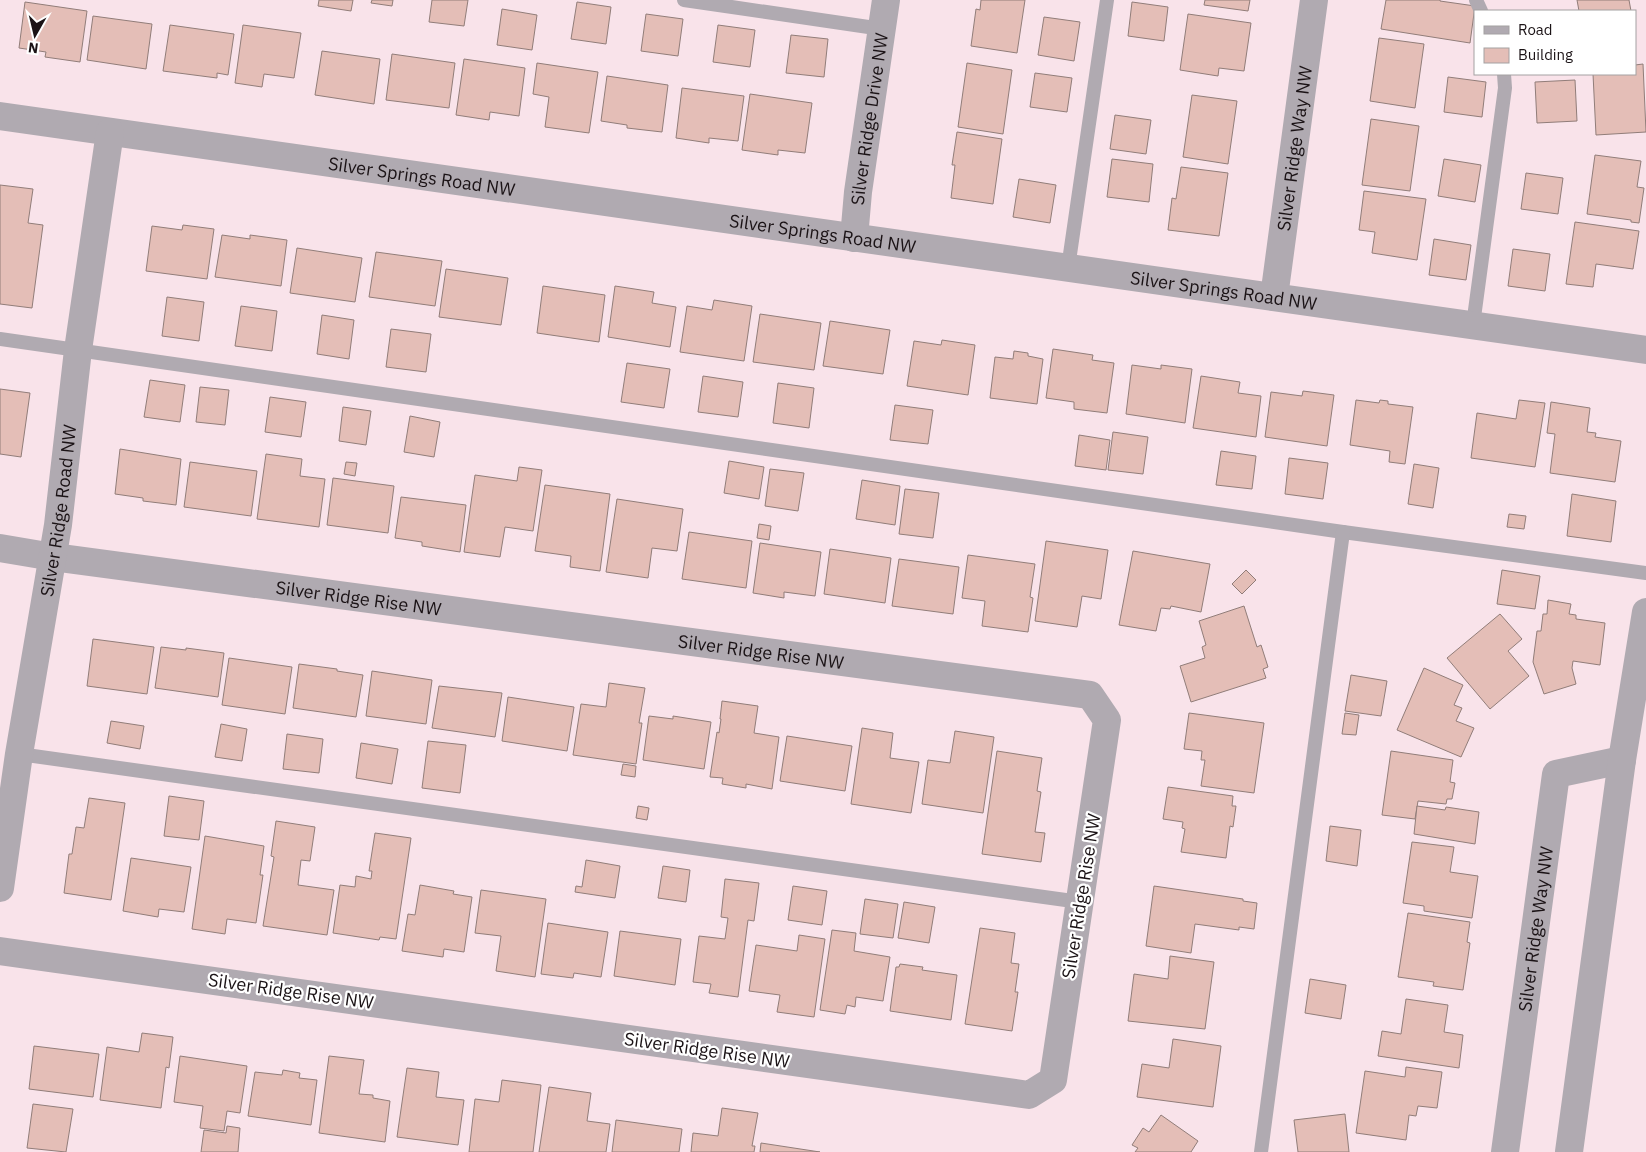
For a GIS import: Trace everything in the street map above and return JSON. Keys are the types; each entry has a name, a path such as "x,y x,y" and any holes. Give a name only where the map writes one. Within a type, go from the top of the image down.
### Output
{"street":[{"name":"Silver Ridge Drive NW","path":"854,238 858,192 886,0"},
{"name":"Silver Ridge Way NW","path":"1274,298 1314,0"},
{"name":"Silver Springs Road NW","path":"0,116 1646,350"},
{"name":"Silver Ridge Road NW","path":"0,888 19,754 53,557 78,350 110,132"},
{"name":"Silver Ridge Rise NW","path":"0,548 53,557 1090,695 1107,720 1053,1080 1029,1095 0,950"},
{"path":"1569,1152 1622,760 1646,612"},
{"name":"Silver Ridge Way NW","path":"1505,1152 1556,774 1622,760"}],"lane":[{"path":"684,0 882,29"},
{"path":"1068,268 1107,0"},
{"path":"1473,326 1506,88 1504,75"},
{"path":"0,339 1344,532 1646,572"},
{"path":"1261,1152 1344,532"},
{"path":"19,754 1080,902"}],"building":[{"path":"319,0 353,0 351,11 318,6"},
{"path":"372,0 393,0 392,6 371,3"},
{"path":"432,0 468,0 464,26 429,22"},
{"path":"981,0 1025,0 1017,53 971,46 976,9 980,10"},
{"path":"1205,0 1250,0 1248,11 1204,5"},
{"path":"1386,0 1440,0 1475,6 1470,43 1381,29"},
{"path":"1577,0 1629,0 1631,10 1579,10"},
{"path":"25,2 87,11 80,62 45,57 46,52 19,48"},
{"path":"577,2 611,7 606,44 571,39"},
{"path":"1132,2 1168,7 1164,41 1128,36"},
{"path":"502,9 537,15 532,50 497,45"},
{"path":"646,14 683,19 678,56 641,51"},
{"path":"1188,14 1251,23 1244,71 1219,68 1218,76 1180,70"},
{"path":"93,16 152,24 146,69 87,60"},
{"path":"1044,17 1080,22 1074,61 1038,55"},
{"path":"170,25 234,34 228,75 217,73 217,78 163,71"},
{"path":"243,25 301,33 294,78 264,74 262,87 235,83"},
{"path":"718,25 755,30 750,67 713,62"},
{"path":"791,35 828,39 824,77 786,73"},
{"path":"1379,38 1424,44 1415,108 1370,101"},
{"path":"322,51 380,59 374,104 315,95"},
{"path":"392,54 455,63 449,108 386,100"},
{"path":"464,59 525,68 519,116 490,112 489,120 456,115"},
{"path":"537,63 598,72 589,133 545,127 549,97 533,94"},
{"path":"967,63 1012,70 1003,134 958,127"},
{"path":"1643,64 1646,132 1596,135 1593,75 1636,75 1636,65"},
{"path":"1035,73 1072,78 1067,112 1030,107"},
{"path":"607,76 668,85 662,132 627,128 627,125 601,121"},
{"path":"1448,77 1486,82 1482,117 1444,112"},
{"path":"1575,80 1577,121 1537,123 1535,82"},
{"path":"682,88 744,96 738,141 709,138 709,143 676,138"},
{"path":"750,94 812,103 805,153 778,150 778,155 742,150"},
{"path":"1192,95 1237,101 1228,164 1183,157"},
{"path":"1115,115 1151,120 1146,154 1110,149"},
{"path":"1371,119 1419,126 1410,191 1362,185"},
{"path":"957,132 1002,139 993,204 951,198 955,165 952,165"},
{"path":"1595,155 1641,161 1637,187 1644,188 1639,223 1631,222 1631,220 1587,214"},
{"path":"1112,159 1153,164 1149,202 1107,197"},
{"path":"1444,159 1481,165 1475,202 1438,196"},
{"path":"1181,167 1228,173 1219,236 1168,230 1172,198 1176,199"},
{"path":"1526,173 1563,178 1558,214 1521,209"},
{"path":"1019,179 1056,185 1050,223 1013,217"},
{"path":"0,185 33,189 28,223 43,225 32,308 0,304"},
{"path":"1364,191 1426,199 1417,260 1372,253 1375,232 1359,230"},
{"path":"1575,222 1639,231 1633,269 1596,264 1593,287 1566,284"},
{"path":"183,225 214,229 207,279 146,271 152,226 182,230"},
{"path":"222,235 250,239 250,235 287,240 281,286 215,277"},
{"path":"1434,239 1471,245 1466,280 1429,275"},
{"path":"297,248 362,258 355,302 290,293"},
{"path":"1513,249 1550,254 1545,291 1508,286"},
{"path":"376,252 442,261 435,306 369,297"},
{"path":"446,269 508,278 501,325 439,317"},
{"path":"543,286 605,295 599,342 537,333"},
{"path":"615,286 654,292 652,303 676,307 670,347 608,337"},
{"path":"167,297 204,302 199,341 162,336"},
{"path":"714,300 752,306 744,361 680,352 687,306 712,310"},
{"path":"241,306 277,311 272,351 235,346"},
{"path":"760,314 821,323 814,370 753,362"},
{"path":"322,315 354,320 349,359 317,354"},
{"path":"830,321 890,330 883,374 823,366"},
{"path":"391,329 431,334 426,372 386,367"},
{"path":"942,340 975,345 968,395 907,386 914,341 941,345"},
{"path":"1053,349 1093,355 1092,360 1114,363 1107,413 1074,409 1074,402 1046,398"},
{"path":"1014,351 1028,353 1028,356 1043,359 1037,404 990,398 995,357 1013,359"},
{"path":"627,363 670,369 664,408 621,402"},
{"path":"1132,365 1161,369 1161,365 1192,369 1185,423 1126,414"},
{"path":"703,376 743,382 738,417 698,412"},
{"path":"1201,376 1240,382 1238,393 1261,396 1256,437 1193,428"},
{"path":"150,380 185,385 180,422 144,417"},
{"path":"778,383 814,388 809,428 773,423"},
{"path":"200,387 229,390 225,425 196,422"},
{"path":"0,389 30,393 21,457 0,454"},
{"path":"1303,391 1334,395 1327,446 1265,437 1271,392 1302,396"},
{"path":"270,397 306,402 301,437 265,432"},
{"path":"1356,400 1379,403 1380,400 1388,401 1388,404 1413,407 1405,464 1389,462 1390,451 1350,445"},
{"path":"1519,400 1545,403 1535,467 1471,458 1477,413 1516,419"},
{"path":"1551,402 1590,408 1587,432 1596,433 1595,437 1621,441 1615,482 1550,473 1555,434 1547,433"},
{"path":"895,405 933,410 928,444 890,440"},
{"path":"343,407 371,411 366,445 339,441"},
{"path":"410,416 440,422 434,457 404,452"},
{"path":"1113,432 1148,437 1143,474 1108,470"},
{"path":"1079,435 1110,440 1106,470 1075,466"},
{"path":"120,449 181,459 176,505 143,501 143,498 115,494"},
{"path":"1221,451 1256,456 1252,489 1216,485"},
{"path":"266,454 302,459 300,476 325,479 319,527 257,519"},
{"path":"1289,458 1328,463 1323,499 1285,494"},
{"path":"729,461 764,467 759,499 724,493"},
{"path":"190,462 257,471 251,516 184,507"},
{"path":"346,462 357,463 355,476 344,474"},
{"path":"1414,464 1439,468 1433,508 1408,504"},
{"path":"519,467 542,470 533,531 505,527 500,557 464,552 475,475 517,481"},
{"path":"770,469 804,473 798,511 765,506"},
{"path":"333,478 394,486 388,533 327,525"},
{"path":"862,480 900,486 895,525 856,519"},
{"path":"545,485 610,494 600,571 570,567 571,556 535,551"},
{"path":"905,489 939,493 933,538 899,534"},
{"path":"1572,494 1616,501 1611,542 1567,536"},
{"path":"401,497 466,505 460,552 422,546 422,542 395,538"},
{"path":"617,499 683,509 677,551 652,548 648,578 606,572"},
{"path":"1509,514 1526,516 1524,529 1507,527"},
{"path":"759,524 771,526 769,540 757,538"},
{"path":"689,532 752,541 746,588 682,579"},
{"path":"1046,541 1108,550 1101,599 1082,596 1077,627 1035,621"},
{"path":"760,543 821,552 815,596 784,592 784,598 753,593"},
{"path":"830,549 891,558 885,603 824,594"},
{"path":"1133,551 1210,564 1201,612 1171,606 1170,609 1161,608 1156,631 1119,625"},
{"path":"968,555 1035,564 1030,597 1033,598 1028,632 982,626 985,601 962,598"},
{"path":"899,559 959,567 953,614 892,606"},
{"path":"1246,570 1256,580 1242,594 1232,584"},
{"path":"1502,570 1540,576 1535,609 1497,604"},
{"path":"1548,600 1571,604 1569,614 1576,615 1576,619 1605,623 1600,665 1573,661 1572,668 1576,684 1544,694 1533,662 1537,631 1541,631 1543,614 1547,614"},
{"path":"1244,606 1257,647 1261,645 1268,667 1263,669 1266,678 1191,702 1180,666 1205,658 1202,647 1206,645 1199,621"},
{"path":"1500,614 1522,639 1508,651 1529,676 1490,709 1447,658"},
{"path":"93,639 154,647 147,694 87,686"},
{"path":"161,647 224,653 218,697 155,688"},
{"path":"229,658 292,667 285,714 222,705"},
{"path":"299,664 337,669 337,671 363,675 356,717 293,708"},
{"path":"1424,668 1463,685 1454,705 1462,708 1456,721 1474,728 1461,757 1397,730"},
{"path":"372,671 432,680 426,724 366,716"},
{"path":"1351,675 1387,681 1381,716 1345,711"},
{"path":"609,683 645,688 639,723 642,723 636,764 573,755 581,704 606,707"},
{"path":"439,686 502,693 495,737 432,728"},
{"path":"508,697 574,707 567,751 502,741"},
{"path":"722,701 758,706 754,733 779,737 772,789 746,784 746,788 722,784 723,778 710,777 717,732 719,733"},
{"path":"1189,713 1264,723 1254,793 1201,786 1205,760 1201,760 1202,751 1184,749"},
{"path":"1345,713 1359,715 1356,735 1342,734"},
{"path":"649,716 673,719 673,716 711,722 704,769 643,760"},
{"path":"111,721 144,726 140,749 107,743"},
{"path":"221,724 247,729 242,761 215,757"},
{"path":"862,728 893,733 890,758 919,762 911,813 851,804"},
{"path":"955,731 994,737 983,813 922,804 928,760 950,763"},
{"path":"287,734 323,739 319,773 283,769"},
{"path":"787,736 852,746 845,791 780,781"},
{"path":"428,741 466,745 460,793 422,788"},
{"path":"361,743 398,749 392,784 356,778"},
{"path":"997,751 1042,758 1037,791 1041,792 1035,832 1045,833 1041,862 982,854"},
{"path":"1391,751 1453,760 1450,782 1455,783 1452,799 1447,799 1446,804 1418,801 1415,819 1382,815"},
{"path":"623,764 636,766 635,777 621,775"},
{"path":"1168,787 1233,796 1232,806 1236,806 1233,827 1230,826 1226,858 1181,852 1185,829 1182,828 1183,822 1163,819"},
{"path":"169,796 204,801 199,840 164,836"},
{"path":"89,798 125,803 111,900 64,893 69,854 72,854 76,827 84,828"},
{"path":"638,806 649,808 647,820 636,818"},
{"path":"1417,806 1445,810 1446,807 1479,812 1475,844 1414,834"},
{"path":"276,821 315,827 310,861 301,860 298,885 334,890 327,935 263,926 274,857 271,856"},
{"path":"1330,826 1361,830 1357,866 1326,861"},
{"path":"375,833 411,838 396,939 380,937 379,940 333,933 340,885 355,887 356,876 371,879 372,871 369,871"},
{"path":"205,836 264,846 260,875 263,875 256,923 227,919 225,934 192,929"},
{"path":"1412,842 1454,847 1450,872 1478,876 1472,918 1424,911 1424,906 1403,903"},
{"path":"131,858 191,867 184,912 159,909 158,917 123,911"},
{"path":"586,860 620,866 615,898 575,892 576,886 582,887"},
{"path":"663,866 690,870 686,902 658,898"},
{"path":"725,879 759,883 754,921 748,920 738,997 709,993 711,984 693,982 699,936 725,939 728,918 721,917"},
{"path":"420,885 454,891 453,894 472,897 464,952 444,949 443,957 402,951 408,914 415,915"},
{"path":"793,886 827,891 822,925 788,920"},
{"path":"1154,886 1243,899 1243,901 1257,903 1254,929 1239,927 1239,930 1195,924 1191,953 1146,946"},
{"path":"481,890 546,899 535,977 496,971 501,936 475,933"},
{"path":"865,899 898,904 893,938 860,934"},
{"path":"904,902 935,907 929,943 898,938"},
{"path":"1408,913 1470,922 1467,942 1470,943 1463,990 1433,986 1434,982 1398,977"},
{"path":"548,923 608,932 601,977 574,973 573,978 541,974"},
{"path":"980,928 1015,933 1011,963 1019,964 1015,992 1018,992 1012,1031 965,1024"},
{"path":"832,930 856,933 854,951 890,957 883,1001 856,997 855,1007 847,1005 845,1014 820,1010"},
{"path":"620,931 681,939 675,985 614,976"},
{"path":"799,935 825,939 814,1017 777,1012 780,995 749,991 756,945 797,951"},
{"path":"1170,956 1214,962 1205,1029 1128,1021 1134,974 1168,979"},
{"path":"900,964 923,967 922,970 957,975 951,1020 890,1011 896,967 899,967"},
{"path":"1310,979 1346,985 1341,1019 1305,1013"},
{"path":"1406,999 1448,1005 1444,1032 1463,1035 1459,1068 1378,1056 1382,1031 1401,1034"},
{"path":"142,1033 173,1037 169,1068 166,1067 161,1108 100,1100 107,1047 139,1052"},
{"path":"1173,1039 1221,1046 1213,1107 1137,1097 1142,1064 1169,1068"},
{"path":"34,1046 99,1054 93,1097 29,1089"},
{"path":"180,1056 247,1066 240,1113 227,1111 224,1131 200,1128 203,1106 174,1102"},
{"path":"329,1056 364,1060 359,1094 373,1095 373,1098 390,1101 385,1142 319,1133"},
{"path":"1406,1067 1442,1072 1437,1108 1418,1106 1416,1116 1409,1115 1406,1140 1356,1133 1365,1071 1405,1077"},
{"path":"407,1068 439,1072 436,1097 464,1100 458,1145 397,1137"},
{"path":"283,1070 300,1073 299,1078 317,1080 311,1125 248,1116 255,1072 282,1075"},
{"path":"502,1080 541,1085 533,1152 469,1152 475,1099 499,1102"},
{"path":"549,1087 591,1093 587,1121 610,1124 606,1152 539,1152"},
{"path":"33,1104 73,1109 66,1152 27,1148"},
{"path":"722,1108 758,1113 752,1146 755,1146 754,1152 691,1152 693,1133 718,1136"},
{"path":"1345,1114 1349,1152 1298,1152 1294,1120"},
{"path":"1161,1115 1198,1141 1191,1152 1135,1152 1138,1148 1132,1145 1143,1128 1149,1132"},
{"path":"616,1120 682,1129 679,1152 612,1152"},
{"path":"227,1126 240,1128 238,1152 201,1152 204,1130 226,1133"},
{"path":"761,1143 820,1152 760,1152"}]}
